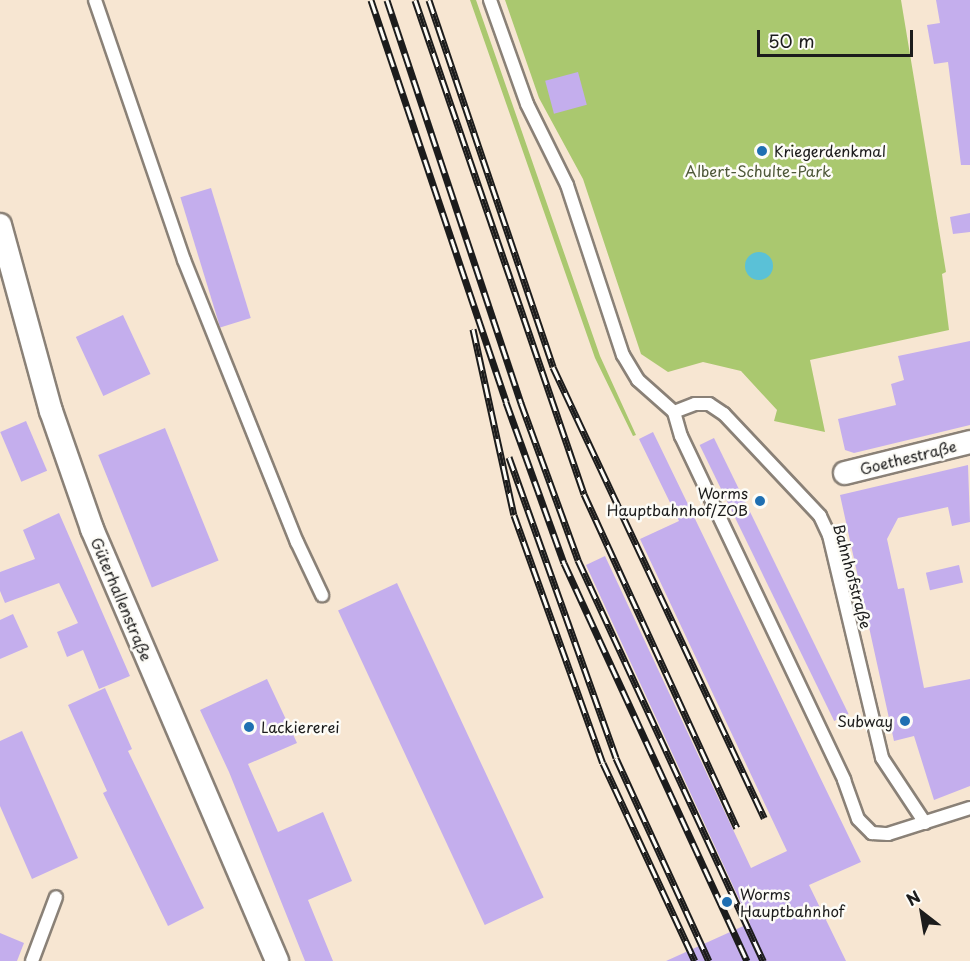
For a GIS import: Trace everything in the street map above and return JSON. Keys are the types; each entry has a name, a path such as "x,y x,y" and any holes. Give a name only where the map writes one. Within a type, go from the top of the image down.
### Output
{"street":[{"name":"Güterhallenstraße","path":"0,225 3,256 51,411 92,529 278,961"},
{"name":"Goethestraße","path":"845,473 970,442"}],"lane":[{"path":"95,0 184,260 297,542 322,596"},
{"path":"490,0 527,104 567,186 623,355 638,380 674,412 681,436 844,780 858,819 872,833 879,835 970,808"},
{"name":"Bahnhofstraße","path":"674,412 695,404 709,404 724,414 820,516 829,535 882,758 925,823"},
{"path":"32,961 56,897"}],"green space":[{"path":"470,0 476,0 600,356 636,435 633,436 595,358"},
{"name":"Albert-Schulte-Park","path":"505,0 901,0 946,272 942,274 949,330 810,360 825,432 774,421 777,410 741,371 703,362 668,372 641,354 583,179 539,98"}],"water":[{"path":"759,252 769,256 773,266 769,276 759,280 749,276 745,266 749,256"}],"building":[{"path":"936,0 970,0 970,165 961,165 948,62 934,64 927,25 940,23"},
{"path":"578,72 587,105 554,114 545,81"},
{"path":"211,188 251,318 220,327 180,197"},
{"path":"970,213 970,232 953,234 950,217"},
{"path":"123,315 150,374 103,396 76,337"},
{"path":"970,341 970,425 854,453 845,450 838,419 896,405 891,384 904,380 898,356"},
{"path":"26,421 47,471 21,482 0,432"},
{"path":"165,428 219,561 152,588 98,455"},
{"path":"653,432 861,862 809,885 846,961 666,961 750,923 586,565 605,556 751,868 787,851 640,539 679,521 639,439"},
{"path":"714,438 849,714 834,721 700,445"},
{"path":"968,465 970,522 952,526 948,507 898,518 887,539 898,589 904,588 924,688 970,679 970,786 934,800 914,736 894,741 840,495"},
{"path":"59,513 130,676 99,689 83,650 67,657 57,632 78,623 59,583 5,603 0,591 0,572 35,559 23,530"},
{"path":"959,565 963,583 930,590 926,573"},
{"path":"397,583 544,897 485,925 338,610"},
{"path":"13,614 28,647 0,659 0,620"},
{"path":"267,679 297,743 248,764 278,832 323,812 352,881 308,900 333,961 305,961 229,772 200,710"},
{"path":"105,688 132,749 128,751 204,908 168,926 103,793 107,791 68,705"},
{"path":"22,731 78,858 32,879 0,806 0,741"},
{"path":"0,933 24,943 17,961 0,961"}],"railway":[{"path":"371,0 506,402 564,563 747,961"},
{"path":"387,0 521,403 578,560 763,961"},
{"path":"415,0 584,494 737,828"},
{"path":"429,0 553,367 764,818"},
{"path":"473,329 514,515 603,763 695,961"},
{"path":"509,457 616,758 709,961"}],"place":[{"name":"Kriegerdenkmal","path":"762,151"},
{"name":"Worms Hauptbahnhof/ZOB","path":"760,501"},
{"name":"Subway","path":"905,721"},
{"name":"Lackiererei","path":"249,727"},
{"name":"Worms Hauptbahnhof","path":"727,902"}]}
